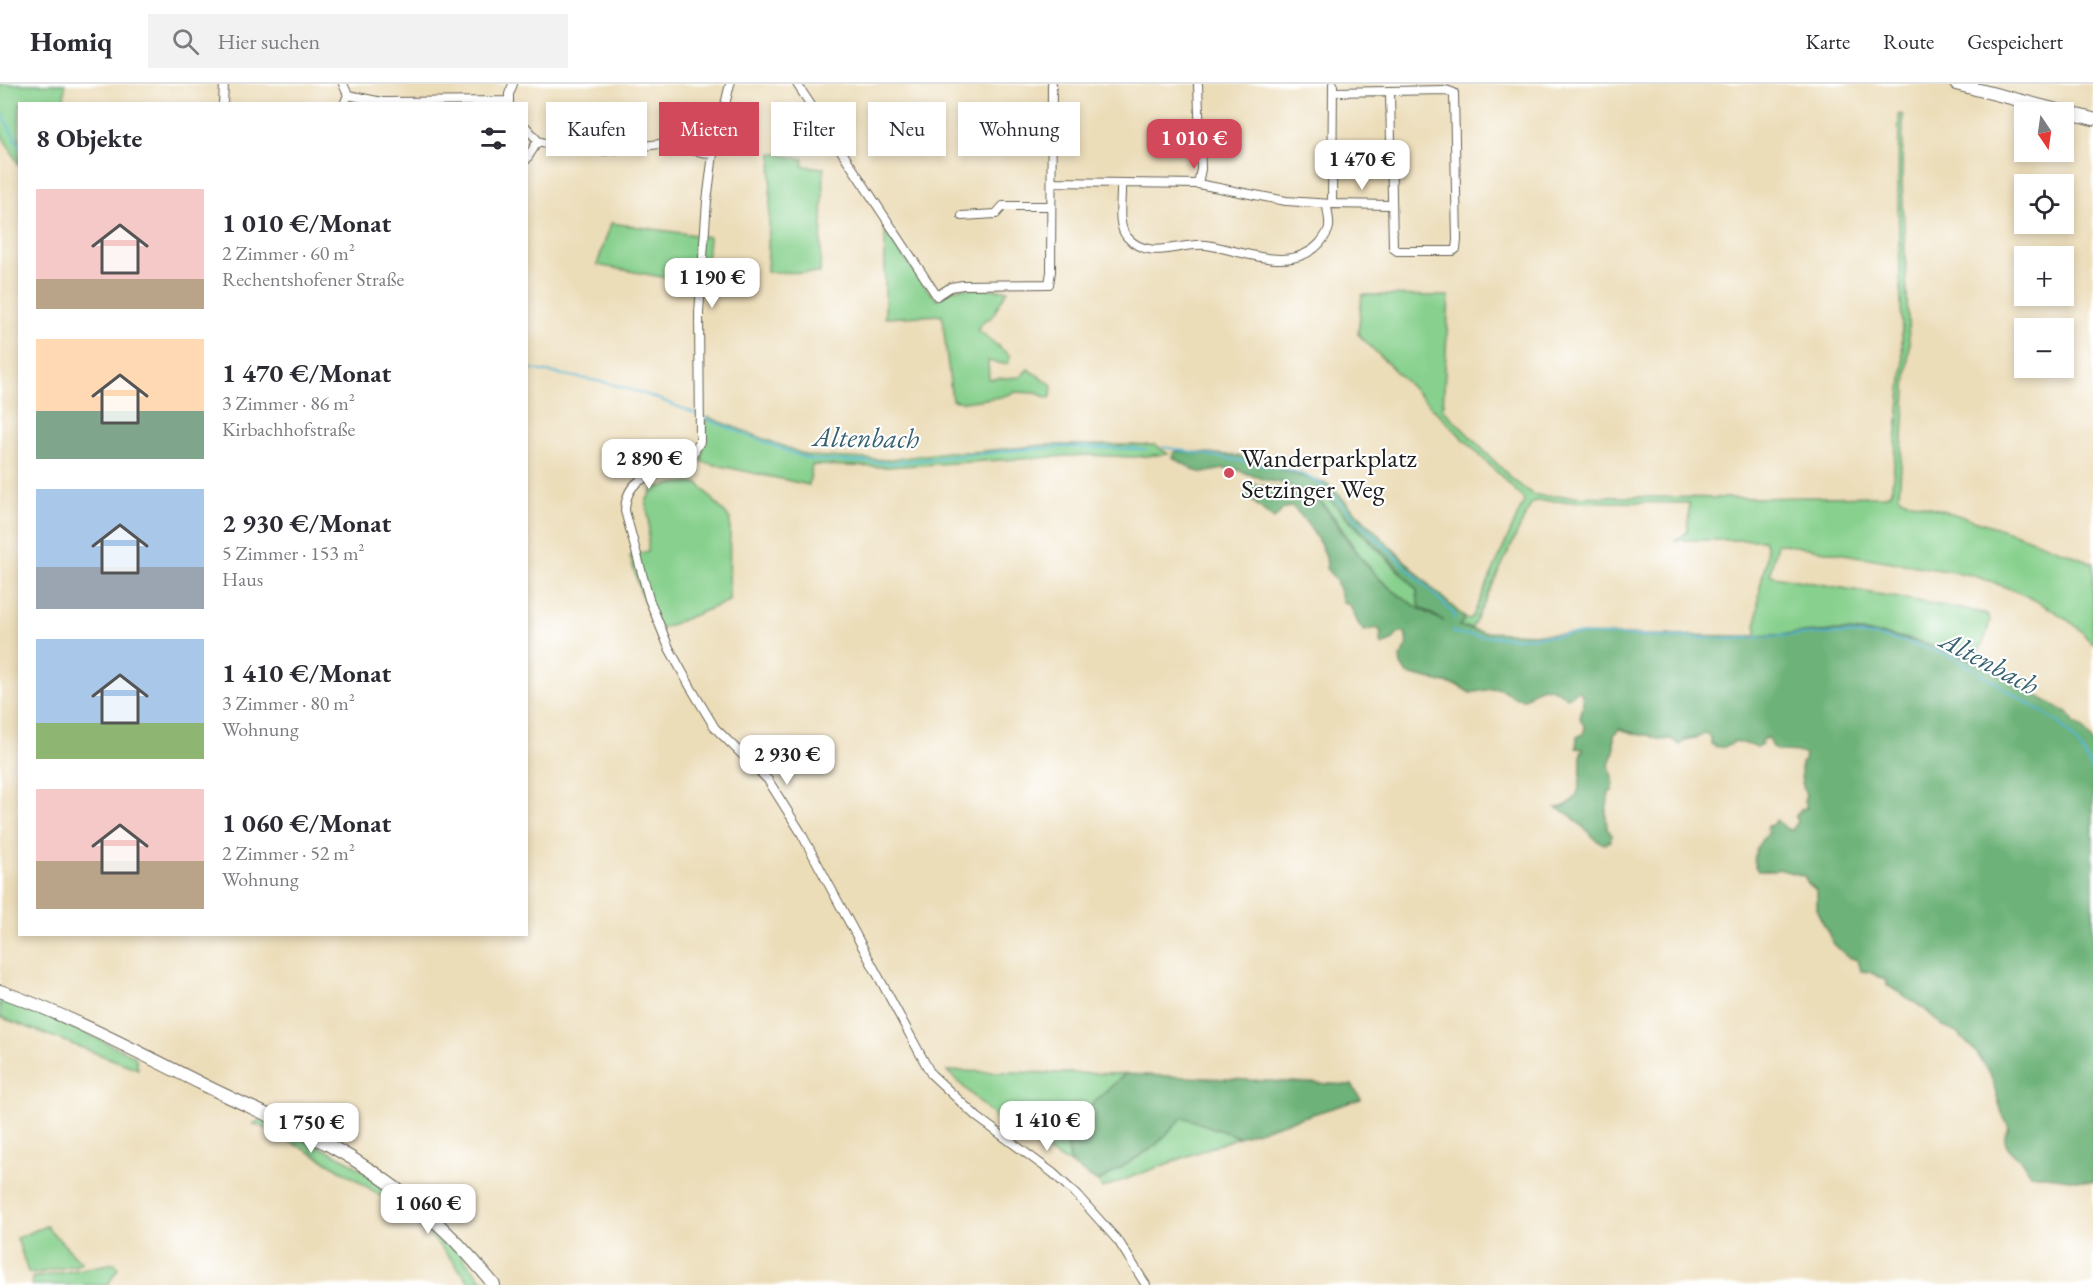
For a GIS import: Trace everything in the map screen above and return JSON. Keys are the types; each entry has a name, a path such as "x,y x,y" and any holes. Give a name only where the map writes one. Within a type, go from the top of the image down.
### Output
{"main road":[{"path":"1956,84 2093,119"},
{"path":"0,991 82,1024 329,1145 374,1173 425,1212 461,1247 494,1285"}],"street":[{"path":"223,102 224,84"},
{"path":"343,84 346,99 382,102 508,102 513,84"},
{"path":"726,102 730,84"},
{"path":"797,84 937,296 951,287 963,285 1048,284 1051,272 1052,84"},
{"path":"1198,84 1200,169 1198,184"},
{"path":"1121,184 1120,218 1125,235 1138,246 1154,250 1197,245 1265,258 1295,258 1310,252 1323,239 1329,224 1333,88 1390,91 1446,90 1456,96 1456,249 1448,251 1394,250 1391,205 1390,91"},
{"path":"528,129 538,141 602,151 659,144"},
{"path":"528,157 538,141"},
{"path":"713,156 699,313 700,442 685,467 642,478 628,494 625,502 625,511 649,599 669,648 716,728 768,780 800,831 931,1074 977,1117 1053,1173 1078,1196 1119,1242 1146,1285"},
{"path":"1052,182 1198,184 1286,201 1391,205"},
{"path":"962,216 996,214 1003,206 1052,206"}],"green space":[{"path":"0,84 65,84 64,102 18,102 18,163 0,132"},
{"path":"1899,114 1903,115 1902,182 1909,344 1899,496 1905,500 2024,537 2093,563 2093,644 2077,627 2040,603 2014,590 1971,575 1777,543 1770,574 1774,576 1979,612 1987,615 1990,620 1989,626 1982,646 1973,660 1928,644 1864,632 1825,631 1756,636 1760,588 1767,551 1764,540 1675,540 1688,530 1689,503 1535,501 1531,504 1472,628 1457,626 1464,621 1464,617 1468,620 1473,616 1524,501 1358,334 1362,295 1449,296 1443,409 1511,478 1533,494 1543,496 1743,498 1885,496 1890,493 1892,487 1903,368 1898,201"},
{"path":"772,156 804,159 803,166 824,168 820,273 767,272"},
{"path":"611,223 709,237 705,285 597,265"},
{"path":"885,231 937,299 951,290 960,288 1008,290 991,318 985,320 977,329 1010,356 1008,363 1004,364 988,361 989,379 1020,377 1028,369 1052,385 1051,397 1036,393 1016,392 1001,397 964,402 952,400 942,315 885,318"},
{"path":"708,417 808,456 889,460 947,452 973,452 1046,445 1156,445 1168,454 1134,457 1086,455 886,467 812,465 809,485 702,462 704,426"},
{"path":"1174,452 1240,456 1329,485 1464,617 1464,621 1459,626 1482,632 1539,634 1756,636 1847,631 1889,636 1928,644 1973,660 2068,713 2074,723 2083,728 2093,744 2093,1182 2030,1174 2025,1164 2006,1143 2005,1138 2009,1128 1990,1073 1976,1052 1958,1034 1944,1027 1923,1008 1887,985 1886,981 1870,972 1861,971 1858,960 1848,957 1834,944 1817,911 1817,891 1804,876 1778,869 1758,871 1755,867 1756,851 1768,834 1767,826 1772,825 1776,820 1787,829 1792,830 1798,822 1795,817 1802,809 1807,808 1804,802 1806,795 1801,772 1801,763 1805,755 1794,751 1778,751 1770,744 1768,737 1761,741 1762,745 1757,747 1735,741 1721,747 1711,744 1711,738 1705,733 1685,740 1680,745 1671,739 1660,740 1649,735 1619,729 1614,735 1614,751 1609,765 1614,784 1609,793 1606,813 1607,828 1612,836 1605,844 1599,842 1569,814 1556,808 1572,801 1579,788 1583,749 1576,748 1577,737 1583,734 1585,728 1580,718 1583,699 1578,690 1568,697 1544,687 1524,699 1513,697 1497,688 1470,693 1459,686 1407,674 1401,665 1400,657 1406,646 1405,633 1399,633 1391,641 1382,645 1381,632 1377,628 1364,631 1350,605 1343,602 1336,580 1326,568 1327,562 1321,545 1298,512 1293,507 1284,508 1274,519 1245,495 1250,485 1253,484 1282,489 1311,501 1319,500 1374,573 1412,604 1444,621 1421,608 1417,590 1321,491 1316,490 1317,498 1285,484 1265,480 1235,469 1203,473 1172,457"},
{"path":"678,483 698,483 730,519 729,601 658,630 641,594 630,556 648,551 649,520 646,501 654,488"},
{"path":"1316,489 1331,501 1417,590 1421,608 1450,625 1403,598 1382,581 1317,498"},
{"path":"0,998 55,1019 135,1056 138,1069 0,1017"},
{"path":"947,1071 1125,1074 1076,1119 1067,1138 1070,1164 1011,1132"},
{"path":"1125,1074 1352,1085 1361,1099 1239,1137 1183,1117 1154,1147 1098,1182 1070,1164 1067,1138 1076,1119"},
{"path":"1183,1117 1239,1137 1102,1188 1098,1182 1154,1147"},
{"path":"262,1118 350,1162 392,1191 439,1231 487,1285 472,1285 430,1236 372,1190 308,1151 254,1124"},
{"path":"46,1226 81,1262 77,1265 33,1274 28,1272 17,1238"},
{"path":"115,1263 118,1268 108,1285 32,1285 32,1278"}],"waterway":[{"name":"Altenbach","path":"0,110 18,143"},
{"name":"Altenbach","path":"528,368 608,383 697,414"},
{"name":"Altenbach","path":"702,417 810,460 891,463 1066,447 1146,449"},
{"name":"Altenbach","path":"1163,447 1287,469 1321,484 1455,615 1454,619"},
{"name":"Altenbach","path":"1453,630 1454,633 1519,638 1577,634 1731,639"},
{"name":"Altenbach","path":"1733,639 1809,634 1866,635 1892,639 1956,658 2058,722 2076,741 2093,771"}],"place":[{"name":"Wanderparkplatz Setzinger Weg","path":"1229,473"}]}
